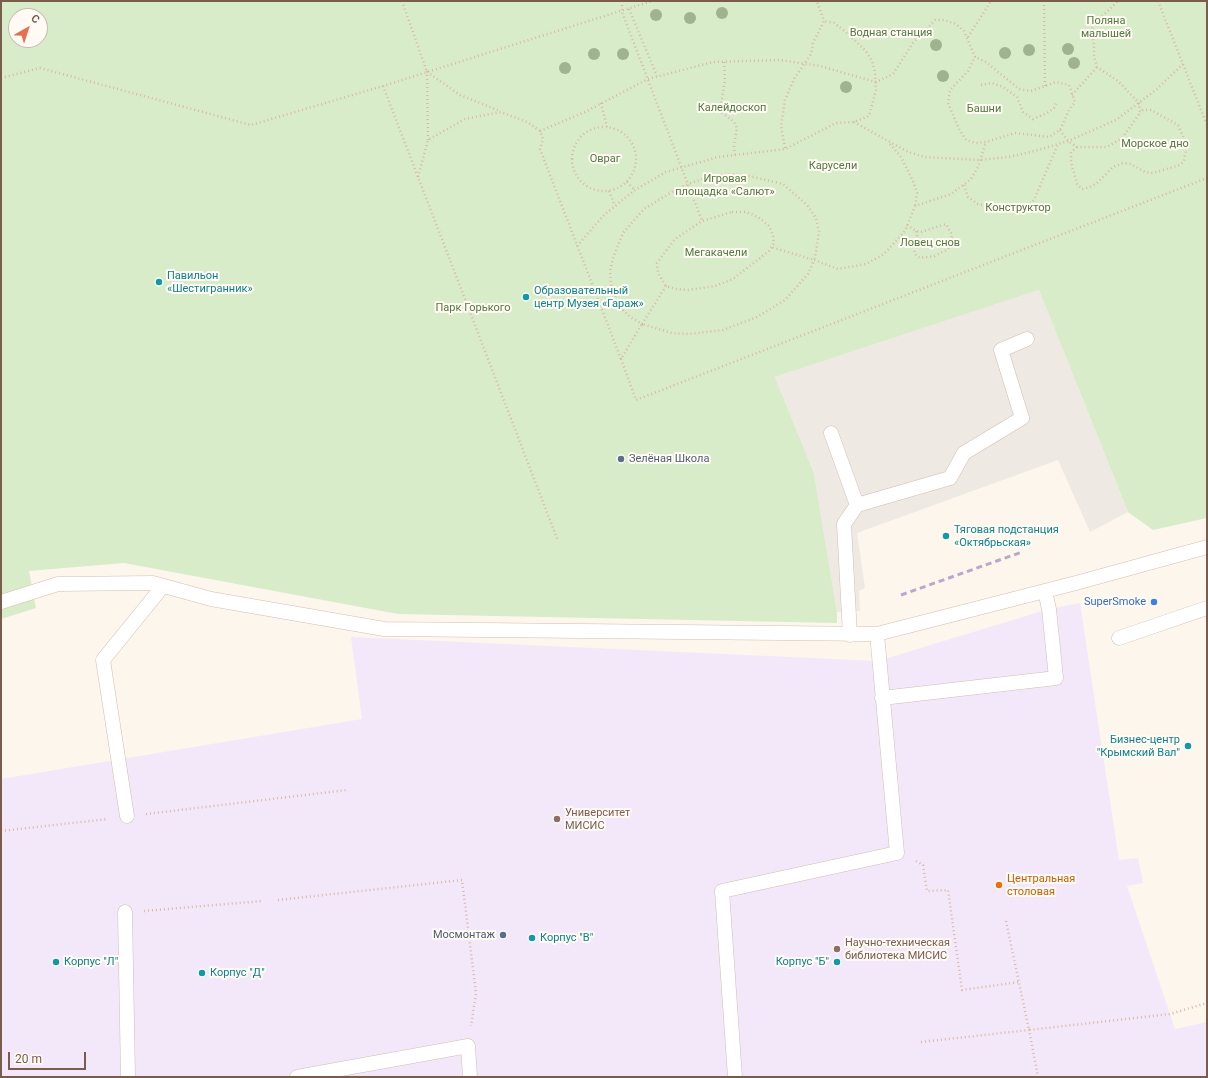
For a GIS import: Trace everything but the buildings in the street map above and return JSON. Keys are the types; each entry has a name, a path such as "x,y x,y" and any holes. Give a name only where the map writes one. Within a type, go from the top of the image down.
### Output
{"lane":[{"path":"850,634 844,524 857,505 950,478 964,453 1022,418 1001,350 1027,339"},
{"path":"831,433 857,505"},
{"path":"1,602 58,584 153,583 211,599 384,629 877,634 1045,592 1207,547"},
{"path":"127,816 103,660 163,586"},
{"path":"882,698 1056,678 1049,610 1045,592"},
{"path":"1119,638 1207,608"},
{"path":"735,1077 722,891 897,853 877,634"},
{"path":"125,912 128,1077"},
{"path":"297,1077 468,1046 470,1077"}],"path":[{"path":"402,1 427,72 428,140 418,177"},
{"path":"622,1 622,12 702,221"},
{"path":"1,78 40,68 250,125 384,86 622,12 652,1"},
{"path":"785,149 781,126 784,100 794,79 812,54 813,43 824,21 817,1"},
{"path":"968,36 991,1"},
{"path":"1044,1 1045,86"},
{"path":"1118,1 1093,25 1091,34 1094,42 1096,67 1118,81 1139,103 1140,112"},
{"path":"1158,1 1207,125"},
{"path":"629,9 656,76"},
{"path":"540,131 601,103 648,79 714,62 780,60 820,66 876,82 893,74 913,43 935,20 944,20 956,24 964,30 968,36 975,57 968,71 950,90 948,102 959,129 966,140 976,143 986,142 1015,133 1049,137 1060,130 1069,110 1075,102 1069,85 1056,82 1031,91 1019,89 986,62 975,57"},
{"path":"577,246 604,215 635,190 666,172 682,166 735,155 785,149 836,123 854,122 869,116 876,90 872,61 866,51 834,23 824,21"},
{"path":"724,62 725,80 720,111 734,122 737,128 734,145 735,155"},
{"path":"854,122 908,152 925,157 979,160 1034,151 1068,141 1116,120 1139,103 1183,64"},
{"path":"1072,95 1096,67"},
{"path":"427,72 460,95 527,122 540,131 543,139 540,149 636,400 1207,178"},
{"path":"981,85 992,83 1003,87 1017,97 1023,112 1033,119 1054,108 1057,101"},
{"path":"384,86 558,541"},
{"path":"601,103 607,127"},
{"path":"1060,130 1068,141 1077,147 1107,147 1122,138 1140,112 1143,110 1151,110 1178,125 1185,141 1186,149 1184,161 1180,165 1153,172 1145,172 1131,164 1123,163 1113,167 1105,177 1097,183 1082,189 1077,184 1071,162 1071,152 1077,147"},
{"path":"428,140 465,119 501,112"},
{"path":"607,127 622,132 633,143 636,153 636,163 633,173 627,182 619,188 609,191 588,187 579,180 574,170 572,159 574,148 583,135 597,128 607,127"},
{"path":"771,247 838,269 866,264 884,254 905,231 915,206 916,193 901,158 888,142"},
{"path":"915,206 951,194 971,180 978,167 986,142"},
{"path":"964,186 968,197 978,204 1006,211 1023,210 1034,200 1058,144"},
{"path":"731,174 750,176 783,184 807,205 816,218 819,231 814,260 808,274 785,300 757,317 723,330 689,334 658,330 642,324 630,317 618,305 611,284 610,271 613,258 623,234 644,209 675,190 711,176 731,174"},
{"path":"627,182 635,190"},
{"path":"609,191 615,206"},
{"path":"732,212 746,212 758,217 769,226 773,235 774,243 771,247 762,258 748,269 715,286 688,290 676,290 666,286 658,273 657,263 660,256 675,239 702,221 732,212"},
{"path":"907,225 916,231 921,232 946,224 952,235 948,249 935,256 920,258 915,254 914,247 918,236 916,231"},
{"path":"621,359 666,286"},
{"path":"1,831 347,790"},
{"path":"923,865 927,891 948,890 962,990 1019,982"},
{"path":"278,900 462,880 476,994 468,1046"},
{"path":"125,912 262,901"},
{"path":"1006,920 1038,1077"},
{"path":"921,1042 1170,1014 1207,1003"}],"shaded area":[{"path":"1039,290 1128,512 1090,532 1058,460 857,533 865,588 859,591 860,611 837,612 814,473 775,377"},
{"name":"Университет МИСИС","path":"1080,603 1119,860 1138,858 1143,883 1127,886 1175,1029 1207,1022 1207,1077 1,1077 1,779 362,719 351,637 878,661 1049,609"}],"green space":[{"name":"Парк Горького","path":"1,1 1207,1 1207,518 1153,530 1128,512 1039,290 775,377 814,473 837,612 837,623 398,614 124,563 29,571 36,608 1,619"}],"railway":[{"path":"901,595 1022,552"}],"place":[{"name":"Павильон «Шестигранник»","path":"159,282"},
{"name":"Образовательный центр Музея «Гараж»","path":"526,297"},
{"name":"Зелёная Школа","path":"621,459"},
{"name":"Тяговая подстанция «Октябрьская»","path":"946,536"},
{"name":"SuperSmoke","path":"1154,602"},
{"name":"Бизнес-центр \"Крымский Вал\"","path":"1188,746"},
{"name":"Университет МИСИС","path":"557,819"},
{"name":"Центральная столовая","path":"999,885"},
{"name":"Мосмонтаж","path":"503,935"},
{"name":"Корпус \"В\"","path":"532,938"},
{"name":"Научно-техническая библиотека МИСИС","path":"837,949"},
{"name":"Корпус \"Л\"","path":"56,962"},
{"name":"Корпус \"Б\"","path":"837,962"},
{"name":"Корпус \"Д\"","path":"202,973"}],"park label":[{"name":"Поляна малышей","path":"1106,27"},
{"name":"Водная станция","path":"891,33"},
{"name":"Калейдоскоп","path":"732,108"},
{"name":"Башни","path":"984,109"},
{"name":"Морское дно","path":"1155,144"},
{"name":"Овраг","path":"605,159"},
{"name":"Карусели","path":"833,166"},
{"name":"Игровая площадка «Салют»","path":"725,185"},
{"name":"Конструктор","path":"1018,208"},
{"name":"Ловец снов","path":"930,243"},
{"name":"Мегакачели","path":"716,253"}]}
